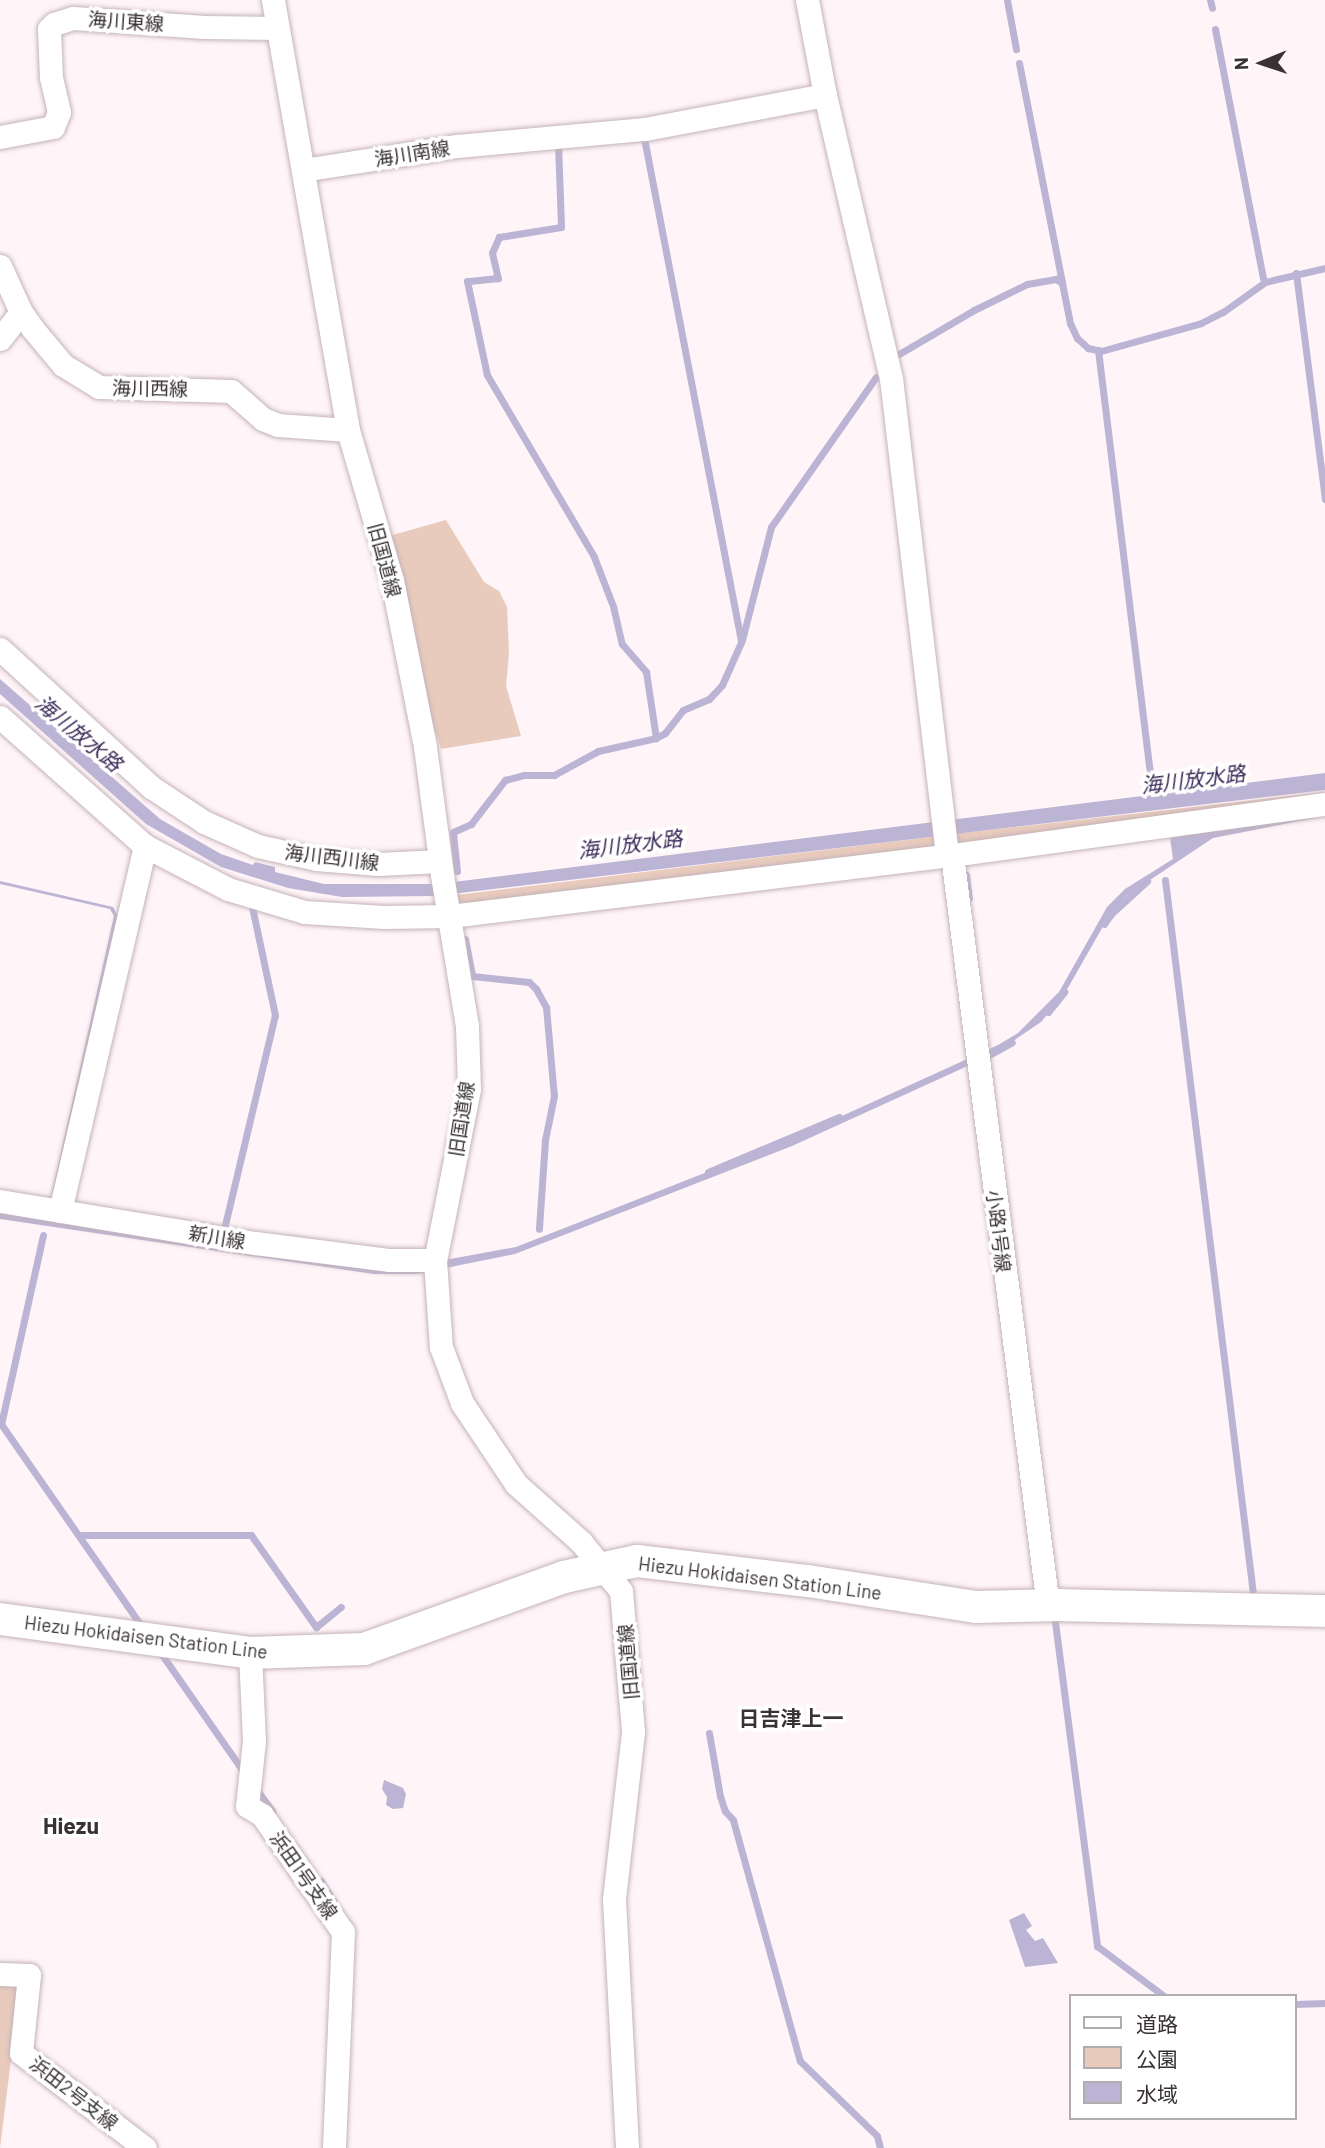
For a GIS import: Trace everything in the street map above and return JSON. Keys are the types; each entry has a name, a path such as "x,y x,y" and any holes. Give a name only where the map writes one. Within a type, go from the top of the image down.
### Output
{"main road":[{"name":"Hiezu Hokidaisen Station Line","path":"0,1619 250,1653 364,1649 603,1566 637,1560 808,1581 976,1607 1325,1612"}],"street":[{"name":"旧国道線","path":"273,0 348,430 392,580 425,747 441,868 467,1026 469,1089 435,1260 441,1348 462,1403 516,1484 581,1542 621,1591 633,1732 614,1899 627,2148"},
{"name":"小路1号線","path":"807,0 825,94 891,378 943,808 1048,1606"},
{"name":"海川東線","path":"0,137 53,127 59,111 51,77 49,29 54,24 73,18 276,29"},
{"name":"海川南線","path":"303,170 522,138 645,129 825,94"},
{"name":"海川西線","path":"0,266 21,313 63,365 99,387 230,391 263,419 278,425 348,430"},
{"path":"0,339 21,313"},
{"name":"海川西川線","path":"0,649 151,787 204,822 258,846 316,859 441,868"},
{"path":"0,717 145,846 228,889 304,912 384,917 1325,804"},
{"path":"60,1211 145,846"},
{"name":"新川線","path":"0,1201 255,1243 390,1260 435,1260"},
{"name":"浜田1号支線","path":"250,1653 254,1741 247,1806 262,1815 343,1932 334,2148"},
{"name":"浜田2号支線","path":"0,1974 29,1975 21,2053 145,2148"}],"green space":[{"path":"446,520 484,582 499,591 507,607 509,653 506,686 521,736 441,749 428,708 389,536"},
{"path":"1325,792 1237,809 954,844 953,834"},
{"path":"938,836 938,846 464,905 457,900 456,895"},
{"path":"0,1985 20,1988 0,2148"}],"water":[{"path":"0,679 160,819 221,854 253,865 255,862 275,867 275,872 324,884 437,884 1325,773 1325,790 435,896 342,897 288,888 221,867 146,824 0,694"},
{"path":"1325,809 1325,816 1213,838 1126,896 1109,916 1065,993 1041,1022 994,1054 792,1146 515,1254 416,1274 374,1274 0,1219 0,1212 412,1266 516,1247 789,1140 998,1045 1018,1033 1059,992 1107,907 1125,889 1173,859 1170,838"},
{"path":"0,881 113,907 118,916 56,1194 52,1193 114,916 110,909 0,884"},
{"path":"384,1780 403,1788 406,1794 403,1808 393,1809 386,1805 387,1797 382,1789"},
{"path":"1024,1913 1032,1926 1026,1930 1035,1941 1043,1938 1058,1963 1025,1967 1009,1920"}],"waterway":[{"path":"1007,0 1016,49"},
{"path":"1210,0 1212,8"},
{"path":"1215,29 1263,278"},
{"path":"1019,63 1062,283"},
{"path":"640,138 644,138 741,641"},
{"path":"558,144 561,227 499,237 492,253 498,278 467,281 487,375 594,557 613,606 622,644 646,672 656,738"},
{"path":"899,354 974,310 1027,284 1056,279 1062,283 1070,323 1077,338 1088,348 1101,351 1201,323 1223,312 1265,282 1325,268"},
{"path":"1296,273 1325,499"},
{"name":"海川放水路","path":"1098,350 1151,781"},
{"path":"457,871 453,832 471,824 505,780 524,775 554,775 598,751 656,738 665,733 683,710 709,699 722,685 742,640 771,527 876,377"},
{"path":"966,875 969,898"},
{"path":"1165,880 1253,1594"},
{"path":"1104,924 1111,914 1147,881"},
{"path":"224,1229 275,1015 252,907"},
{"path":"465,939 472,976 529,982 546,1007 554,1096 545,1140 539,1229"},
{"path":"1048,1012 1064,992"},
{"path":"989,1055 1012,1042"},
{"path":"708,1172 839,1117"},
{"path":"43,1235 1,1424 143,1628"},
{"path":"80,1535 251,1535 316,1627 341,1607"},
{"path":"1055,1622 1097,1946 1161,1994"},
{"path":"160,1652 245,1774"},
{"path":"709,1733 720,1796 725,1811 733,1820 800,2061 877,2136 880,2148"},
{"path":"254,1786 272,1811"},
{"path":"321,1881 335,1903"},
{"path":"1297,2004 1325,2003"}],"district":[{"name":"日吉津上一","path":"791,1718"},
{"name":"Hiezu","path":"71,1825"}]}
